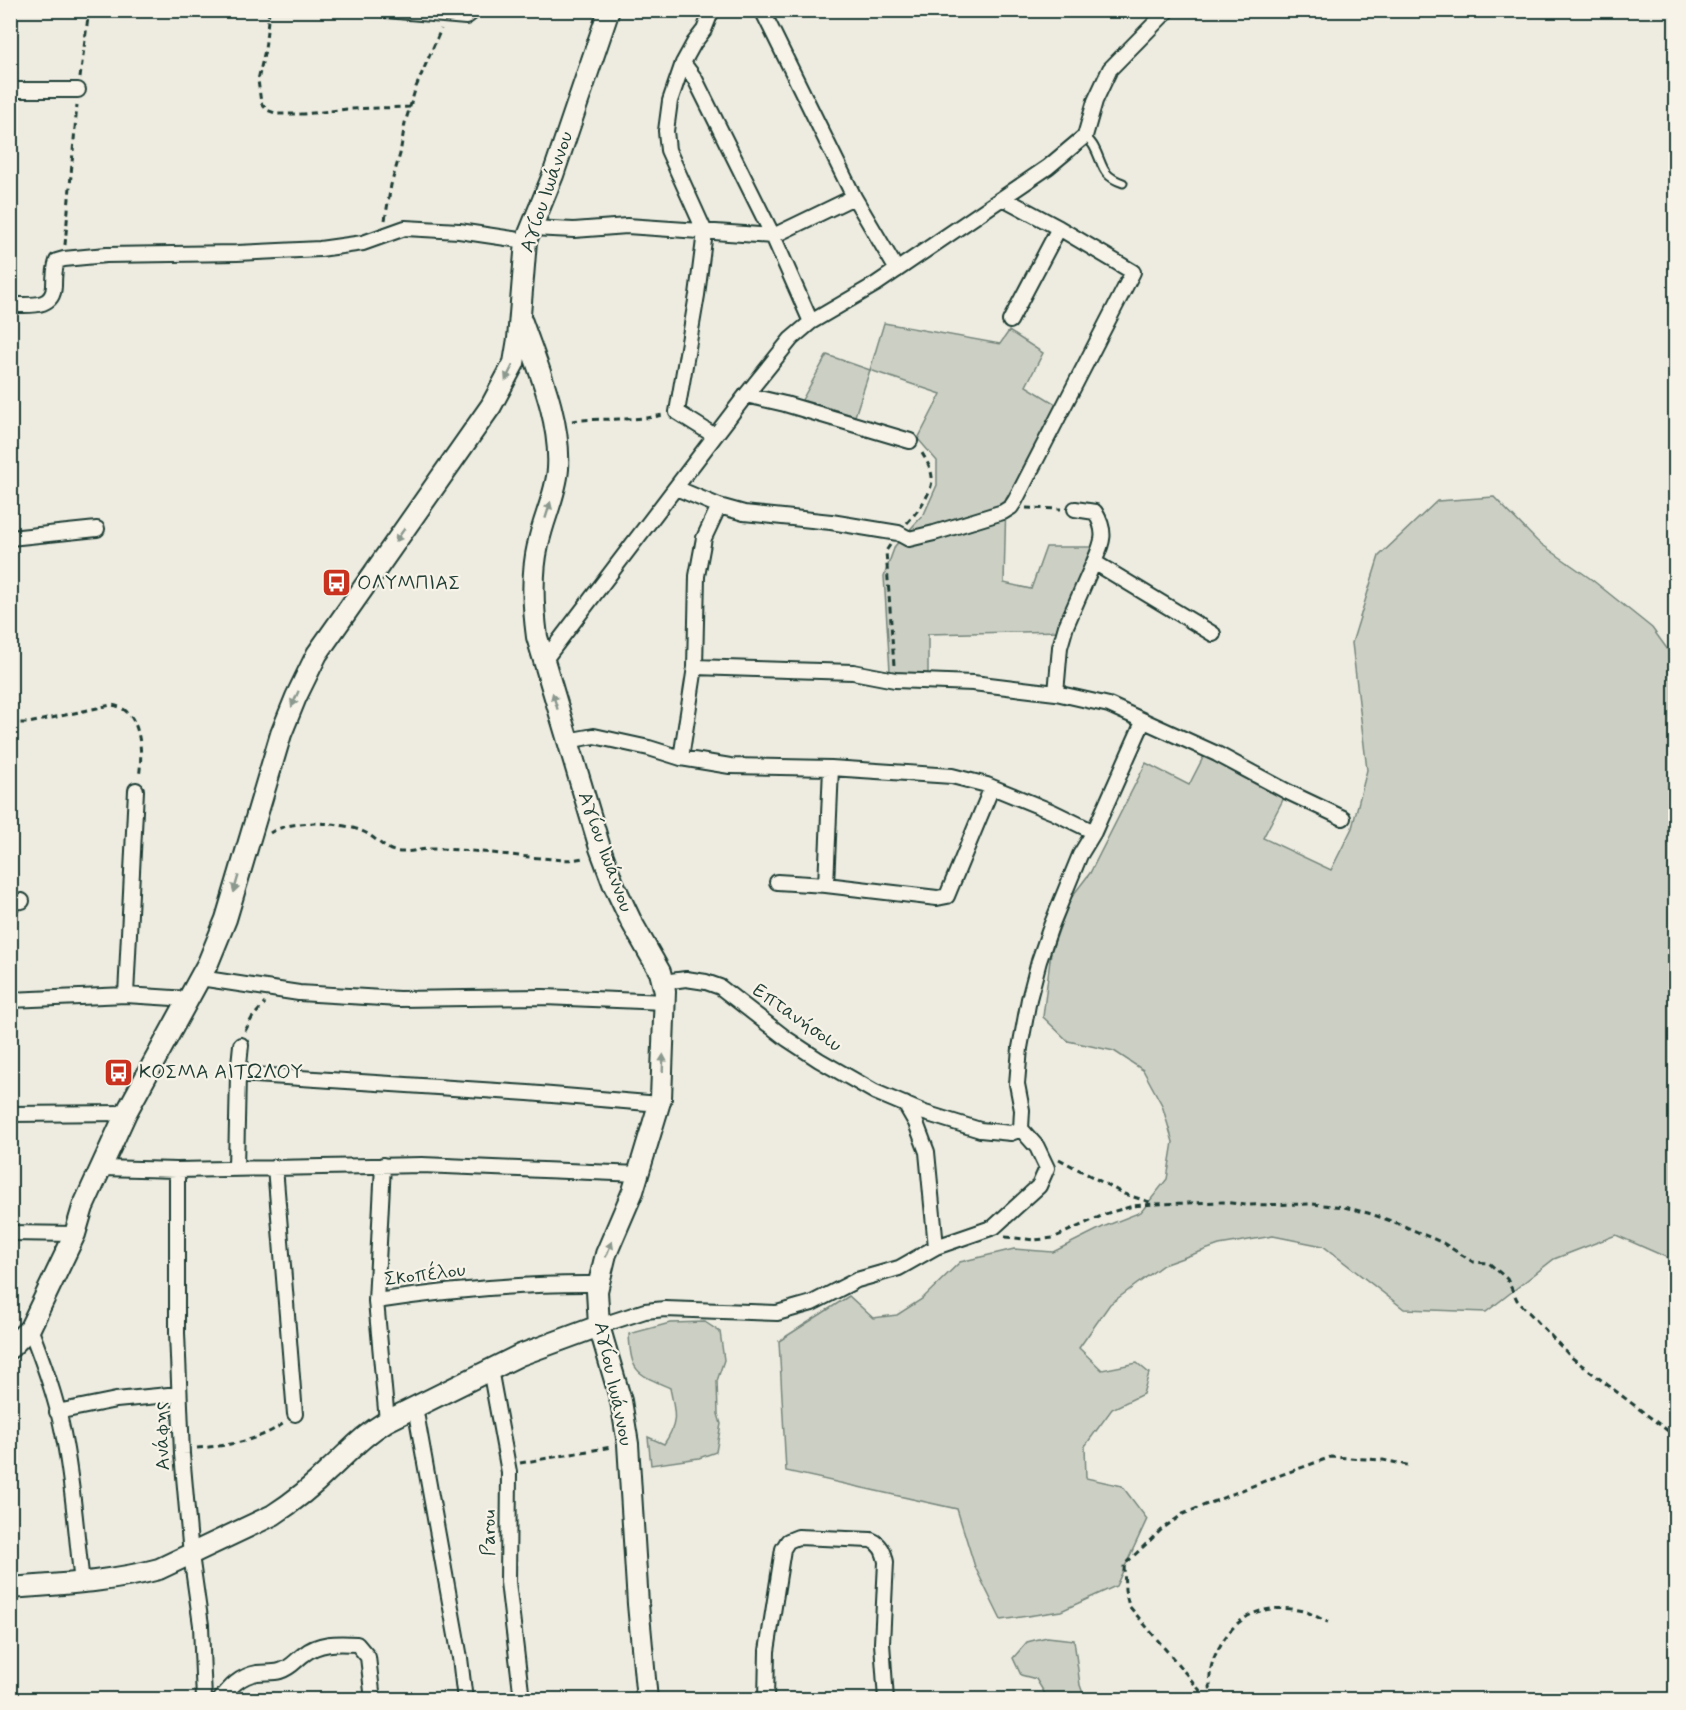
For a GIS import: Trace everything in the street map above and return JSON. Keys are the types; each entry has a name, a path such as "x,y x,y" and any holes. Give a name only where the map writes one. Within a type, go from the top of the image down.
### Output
{"street":[{"path":"386,10 466,17 475,10"},
{"name":"Αγίου Ιωάννου","path":"609,10 554,176 529,235 522,272 520,316 543,384 558,443 558,471 538,545 534,570 534,614 537,637 600,848 631,921 660,972 665,1002 660,1104 639,1174 606,1254 598,1284 597,1303 599,1326 621,1401 628,1444 638,1604 647,1700"},
{"path":"712,10 704,30 683,63 669,101 666,131 668,150 705,232 697,296 677,412 716,436"},
{"path":"762,10 854,197 897,270"},
{"path":"543,662 791,339 811,322 850,301 1048,167 1085,135 1095,101 1110,69 1168,10"},
{"path":"683,63 695,79 774,236 811,322"},
{"path":"10,90 78,90"},
{"path":"10,305 43,304 50,300 54,293 57,261 64,259 105,255 320,249 363,243 405,228 529,235 627,226 774,236 854,197"},
{"path":"676,488 719,506 744,513 831,522 898,533 909,538 934,533 1003,512 1011,507 1062,413 1133,272 1003,198"},
{"path":"1010,321 1059,228"},
{"path":"10,1348 30,1328 75,1234 83,1207 126,1113 200,978 226,919 281,734 317,654 491,406 514,363 520,316"},
{"path":"746,395 785,404 910,441"},
{"path":"681,758 695,667 697,576 704,538 719,506"},
{"path":"1056,693 1060,647 1066,626 1103,541 1102,523 1095,512 1075,509"},
{"path":"10,538 97,529"},
{"path":"1094,562 1214,634"},
{"path":"695,667 853,672 895,680 973,683 1056,693 1109,705 1217,754 1343,818"},
{"path":"10,1588 82,1583 140,1574 159,1569 191,1555 257,1525 281,1510 329,1470 367,1433 387,1421 520,1355 599,1326 645,1311 664,1309 777,1313 812,1303 857,1280 898,1268 936,1247 994,1227 1040,1186 1047,1168 1037,1147 1021,1129 1022,1110 1017,1084 1020,1048 1029,999 1051,926 1080,855 1094,832 1143,722"},
{"path":"567,741 594,736 649,748 681,758 730,766 831,768 952,776 992,787 1094,832"},
{"path":"826,885 831,768"},
{"path":"777,882 826,885 937,898 947,896 992,787"},
{"path":"126,995 136,790"},
{"path":"200,978 299,993 399,999 544,997 665,1002"},
{"name":"Επτανήσοιυ","path":"663,982 686,979 720,987 787,1039 811,1054 875,1092 925,1113 980,1130 1011,1133 1021,1129"},
{"path":"10,1000 126,995 189,999"},
{"path":"236,1168 238,1074 242,1045"},
{"path":"238,1074 660,1104"},
{"path":"905,1104 916,1123 927,1152 936,1247"},
{"path":"10,1114 126,1113"},
{"path":"102,1168 177,1170 383,1165 639,1174"},
{"path":"376,1301 383,1165"},
{"path":"275,1167 295,1414"},
{"name":"Ανάφης","path":"177,1170 181,1448 191,1555 201,1625 204,1700"},
{"path":"10,1233 75,1234"},
{"name":"Σκοπέλου","path":"387,1421 376,1301 445,1290 598,1284"},
{"path":"30,1328 63,1431 74,1501 82,1583"},
{"name":"Parou","path":"490,1369 508,1465 508,1582 522,1700"},
{"path":"57,1412 116,1400 179,1394"},
{"path":"415,1407 460,1658 465,1700"},
{"path":"766,1700 767,1651 783,1549 788,1541 798,1538 871,1540 878,1543 883,1550 886,1562 882,1643 886,1700"},
{"path":"220,1700 233,1683 244,1677 279,1671 291,1666 312,1648 325,1644 343,1643 357,1644 368,1657 373,1700"}],"lane":[{"path":"1085,135 1094,147 1105,173 1114,180 1124,183"}],"path":[{"path":"64,259 78,90 89,10"},
{"path":"183,10 206,15 229,15 251,10"},
{"path":"269,10 265,50 258,80 261,103 267,110 278,114 304,114 348,109 410,107"},
{"path":"385,235 385,215 410,107 416,87 447,16"},
{"path":"554,423 590,419 630,420 677,412"},
{"path":"895,680 886,551 898,533 918,511 929,490 932,478 928,462 920,449 910,441"},
{"path":"1011,507 1075,509"},
{"path":"10,723 29,723 111,705 120,706 128,711 134,720 141,753 140,775 136,790"},
{"path":"246,850 274,831 295,823 326,824 361,830 393,851 400,852 429,849 474,850 509,856 575,861 589,856 600,848"},
{"path":"242,1045 245,1028 276,990"},
{"path":"1037,1147 1124,1194 1155,1203"},
{"path":"980,1231 1010,1239 1053,1238 1108,1213 1155,1203 1312,1204 1368,1213 1443,1243 1473,1262 1489,1263 1507,1279 1517,1300 1571,1357 1676,1437"},
{"path":"181,1448 210,1447 241,1442 273,1431 295,1414"},
{"path":"508,1465 628,1444"},
{"path":"1210,1700 1129,1606 1125,1590 1124,1565 1162,1529 1183,1514 1331,1457 1383,1460 1412,1466"},
{"path":"1210,1700 1211,1661 1225,1636 1241,1618 1268,1609 1303,1611 1328,1622"}],"shaded area":[{"path":"884,323 1000,344 1009,331 1043,353 1026,386 1059,406 1006,499 1004,583 1031,589 1046,547 1097,547 1061,631 928,634 928,676 890,671 884,576 895,546 924,514 937,485 937,461 918,439 941,394 870,370"},
{"path":"827,355 870,370 855,416 802,400"},
{"path":"1494,497 1537,541 1591,579 1652,628 1676,661 1675,1261 1616,1235 1554,1259 1486,1312 1404,1309 1323,1246 1273,1236 1219,1245 1163,1265 1110,1304 1079,1348 1102,1370 1137,1363 1149,1373 1143,1394 1112,1409 1085,1446 1086,1478 1122,1486 1147,1519 1116,1586 1061,1611 1001,1620 975,1567 957,1509 786,1471 779,1341 849,1296 873,1318 897,1315 922,1299 960,1262 1014,1249 1053,1252 1103,1227 1141,1212 1167,1179 1173,1142 1162,1105 1143,1070 1114,1051 1068,1041 1043,1017 1051,952 1070,899 1090,873 1146,763 1189,785 1209,746 1286,794 1263,838 1331,870 1352,828 1367,770 1352,643 1379,556 1437,501"},
{"path":"705,1322 720,1332 724,1360 717,1381 718,1414 721,1424 716,1452 699,1458 651,1465 648,1437 664,1444 674,1423 673,1404 670,1388 643,1375 634,1364 631,1357 629,1334 670,1323"},
{"path":"1047,1637 1074,1640 1080,1685 1085,1699 1048,1699 1036,1679 1021,1675 1013,1658 1027,1642"}],"place":[{"name":"ΟΛΥΜΠΙΑΣ","path":"336,583"},
{"name":"ΚΟΣΜΑ ΑΙΤΩΛΟΥ","path":"118,1072"}]}
